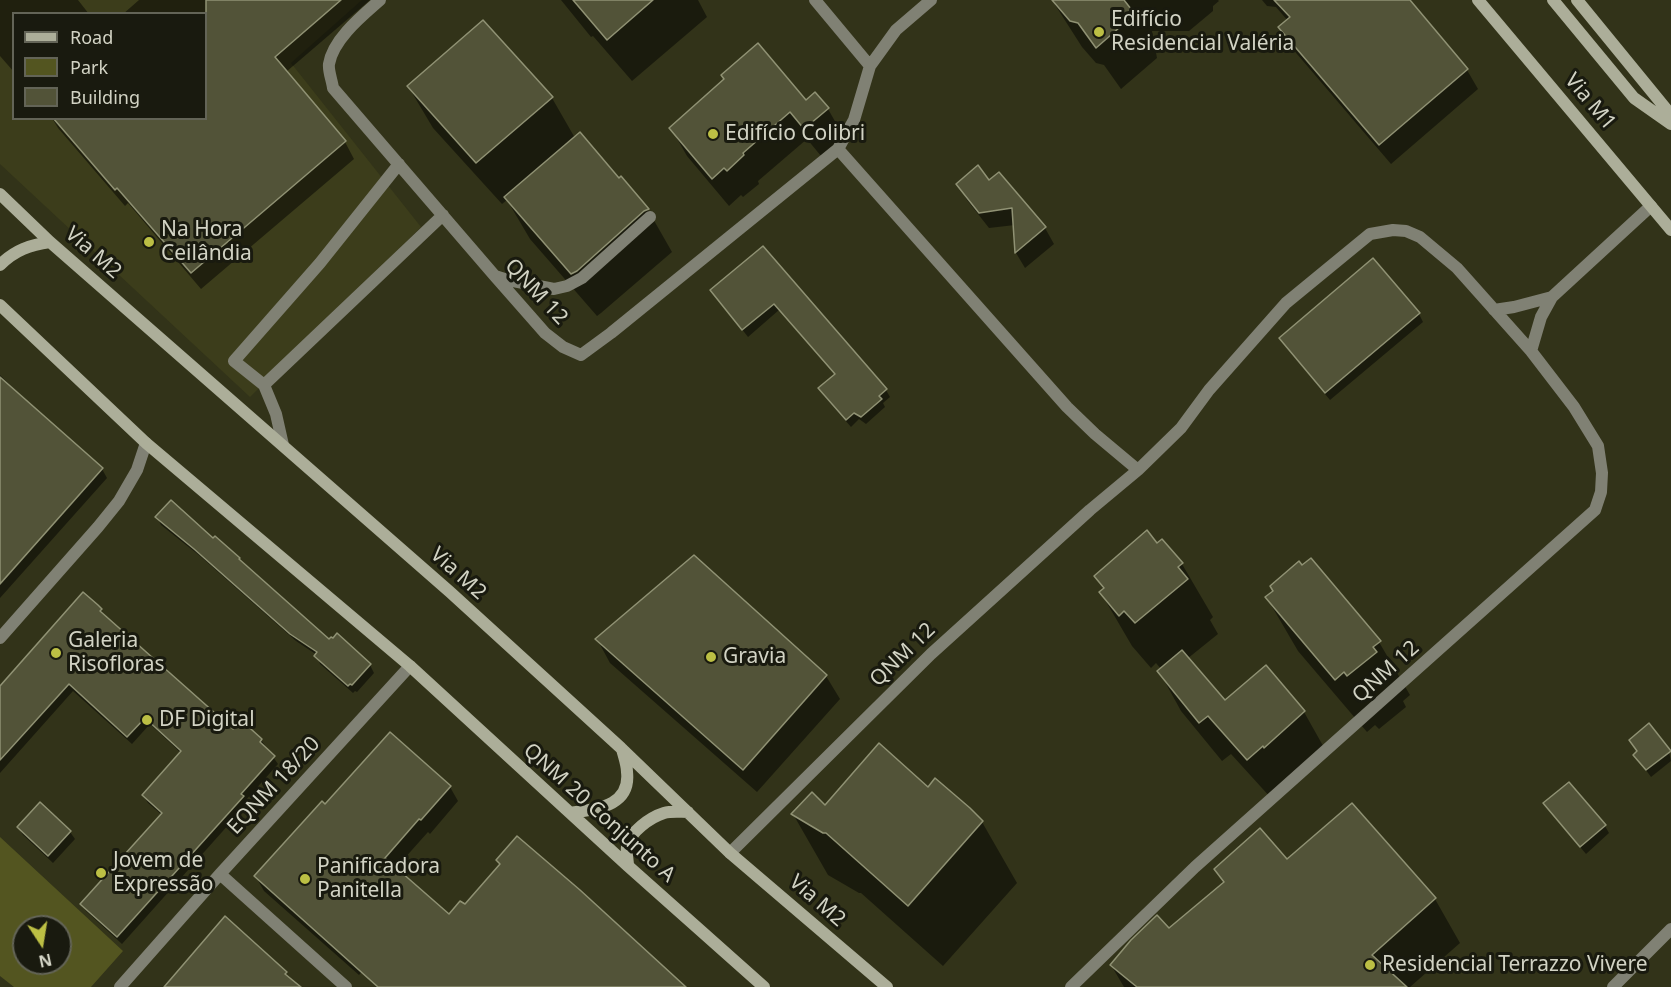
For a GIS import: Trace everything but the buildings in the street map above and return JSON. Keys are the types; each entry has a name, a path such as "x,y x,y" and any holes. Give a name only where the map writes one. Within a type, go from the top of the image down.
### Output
{"main road":[{"name":"Via M1","path":"1478,0 1671,230"},
{"path":"1553,0 1634,98 1671,124"},
{"path":"1577,0 1671,115"},
{"name":"Via M2","path":"0,194 50,242 441,585 621,748 730,853 887,987"},
{"path":"0,265 30,245 50,242"},
{"path":"0,305 146,443 410,666"},
{"name":"QNM 20 Conjunto A","path":"410,666 764,987"},
{"path":"570,813 602,808 613,803 624,791 628,774 621,748"},
{"path":"628,866 629,840 639,829 653,818 666,812 688,812"}],"street":[{"name":"QNM 12","path":"380,0 344,35 332,54 329,65 333,87 545,333 563,347 581,355 838,149 854,120 870,66 896,30 931,0"},
{"path":"815,0 870,66"},
{"path":"838,149 1067,406 1095,434 1138,470"},
{"path":"283,445 276,414 264,385 234,361 320,263 399,164"},
{"path":"1531,351 1541,317 1552,297 1651,206"},
{"path":"264,385 442,215"},
{"path":"494,275 554,289 567,286 582,278 650,217"},
{"name":"QNM 12","path":"730,853 931,654 1090,510 1138,470 1181,428 1209,390 1286,303 1370,234 1393,230 1406,231 1420,237 1457,268 1531,351 1574,407 1598,446 1602,473 1601,492 1595,510 1195,867 1071,987"},
{"path":"1494,310 1552,297"},
{"path":"0,638 98,527 118,501 137,470 146,443"},
{"name":"EQNM 18/20","path":"120,987 410,666"},
{"path":"220,874 346,987"},
{"path":"1613,987 1671,929"}],"shaded area":[{"path":"0,0 362,0 291,63 421,227 250,397 0,164"}],"green space":[{"path":"0,837 123,951 91,987 14,987 0,976"}],"place":[{"name":"Edifício Residencial Valéria","path":"1099,32"},
{"name":"Edifício Colibri","path":"713,134"},
{"name":"Na Hora Ceilândia","path":"149,242"},
{"name":"Galeria Risofloras","path":"56,653"},
{"name":"Gravia","path":"711,657"},
{"name":"DF Digital","path":"147,720"},
{"name":"Jovem de Expressão","path":"101,873"},
{"name":"Panificadora Panitella","path":"305,879"},
{"name":"Residencial Terrazzo Vivere","path":"1370,965"}]}
